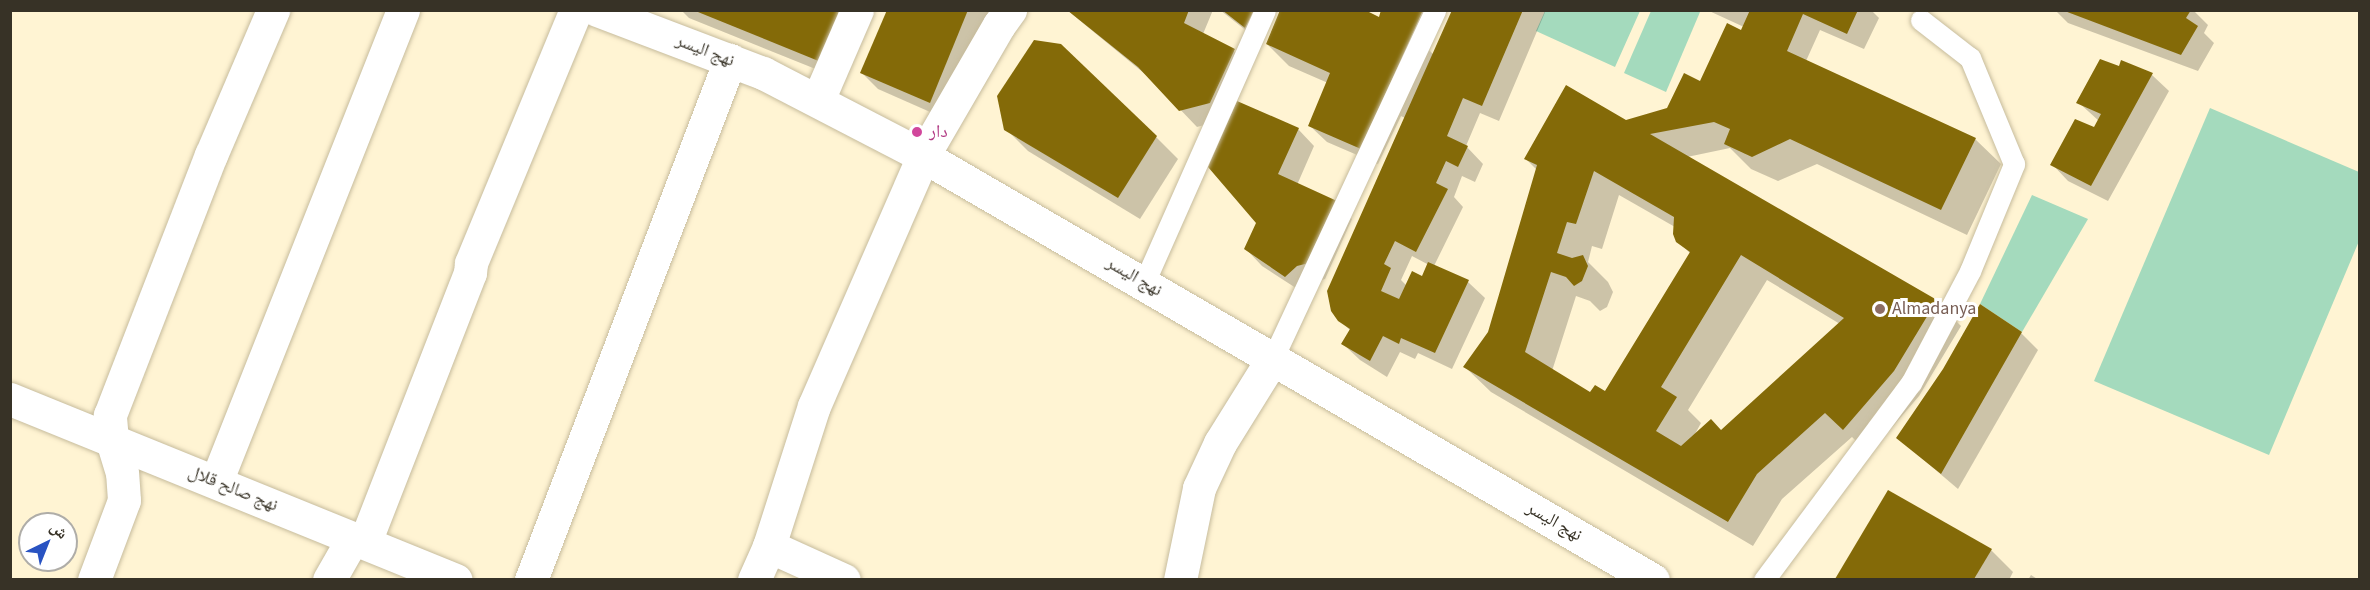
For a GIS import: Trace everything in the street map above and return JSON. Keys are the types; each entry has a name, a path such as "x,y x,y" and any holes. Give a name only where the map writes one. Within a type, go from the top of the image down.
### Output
{"street":[{"path":"94,579 124,500 122,473 112,440 110,415 211,155 273,10"},
{"path":"216,482 403,10"},
{"path":"329,579 359,540 576,10"},
{"name":"نهج اليسر","path":"597,10 730,60 818,100 924,156 1653,579"},
{"path":"818,100 857,10"},
{"path":"754,579 769,546 814,405 924,156 999,25 1010,10"},
{"path":"531,579 730,60"},
{"path":"1180,579 1199,488 1220,443 1273,358"},
{"name":"نهج صالح قلال","path":"10,399 359,540 435,576"},
{"path":"769,546 844,579"}],"lane":[{"path":"1144,284 1265,10"},
{"path":"1273,358 1436,10"},
{"path":"1764,579 1911,382 1970,272 2014,164 1970,58 1921,20"}],"green space":[{"path":"1545,10 1640,11 1615,67 1536,31"},
{"path":"1651,11 1700,12 1666,92 1624,73"},
{"path":"2210,108 2359,172 2359,241 2269,455 2094,381"},
{"path":"2032,195 2088,219 2022,332 1980,304"}],"building":[{"path":"693,10 841,10 821,62"},
{"path":"887,10 968,10 930,103 860,73"},
{"path":"1067,10 1189,10 1184,23 1235,49 1210,103 1179,111 1138,67"},
{"path":"1222,10 1254,10 1245,28"},
{"path":"1280,10 1365,10 1379,17 1381,10 1423,10 1361,149 1308,126 1330,73 1266,44"},
{"path":"1452,10 1523,10 1482,106 1463,98 1447,136 1468,146 1458,167 1446,161 1436,183 1448,189 1416,252 1395,241 1384,264 1391,268 1381,291 1399,299 1412,271 1422,276 1428,262 1469,280 1435,353 1401,338 1399,344 1383,336 1370,361 1341,344 1350,329 1338,321 1331,311 1327,291"},
{"name":"Almadanya","path":"1750,10 1858,10 1847,34 1803,14 1787,51 1976,138 1941,210 1790,139 1752,157 1724,144 1730,129 1714,122 1650,134 1937,300 1894,371 1843,430 1825,413 1757,474 1728,522 1463,367 1488,332 1537,165 1524,159 1566,85 1626,120 1667,108 1684,73 1700,81 1727,23 1741,30","holes":["1594,171 1674,217 1673,234 1676,242 1690,252 1605,391 1595,385 1590,392 1525,352 1551,272 1566,277 1574,286 1582,281 1588,266 1583,255 1572,258 1557,253 1567,222 1576,224","1741,255 1844,318 1721,430 1711,419 1681,446 1656,431 1677,397 1661,387"]},
{"path":"2062,10 2191,10 2186,18 2198,26 2181,55"},
{"path":"1034,40 1061,44 1157,136 1118,198 1004,130 997,96"},
{"path":"2100,59 2119,66 2121,60 2153,73 2091,186 2050,165 2075,119 2094,127 2101,114 2076,103"},
{"path":"1237,101 1299,128 1278,174 1337,201 1309,263 1297,266 1285,277 1244,249 1256,223 1208,167"},
{"path":"1980,304 2022,332 1941,474 1896,438 1943,369"},
{"path":"1888,490 1992,549 1974,579 1835,579"}],"place":[{"name":"دار","path":"917,132"},
{"name":"Almadanya","path":"1880,309"}]}
